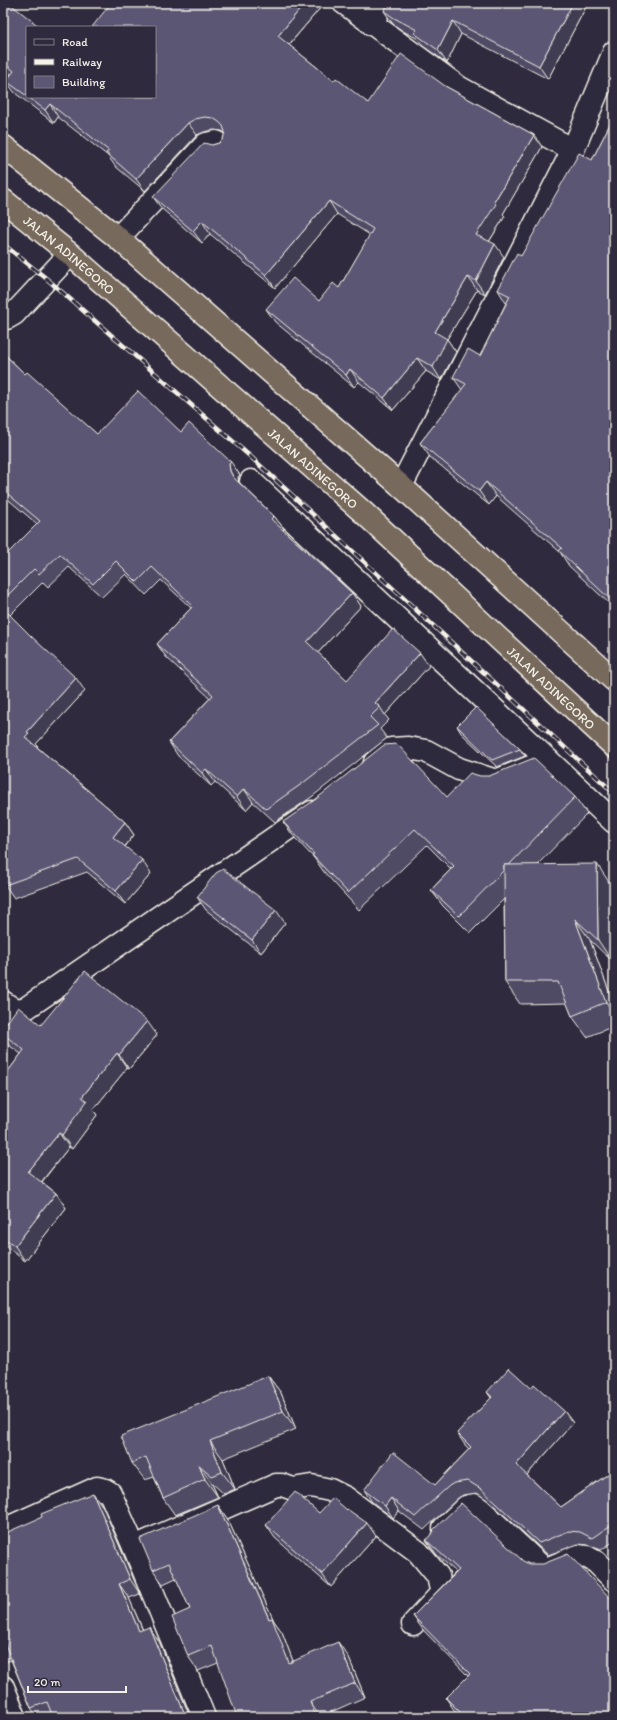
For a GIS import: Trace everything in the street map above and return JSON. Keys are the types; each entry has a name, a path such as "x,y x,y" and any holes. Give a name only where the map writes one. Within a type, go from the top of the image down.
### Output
{"highway":[{"path":"3,146 118,238 401,486 614,680"},
{"name":"JALAN ADINEGORO","path":"3,200 70,254 364,513 614,746"}],"street":[{"path":"344,3 460,88 573,150"},
{"path":"372,24 382,3"},
{"path":"401,486 573,150 614,52"},
{"path":"118,238 206,144 216,142 221,145"},
{"path":"3,317 7,318 14,314 70,254"},
{"path":"251,481 614,822"},
{"path":"360,774 391,749 408,748 426,751 459,769 496,781 548,760"},
{"path":"3,1036 11,1008 326,801"},
{"path":"134,1547 272,1487 282,1485 293,1489 315,1487 330,1490 346,1498 418,1552 438,1576 441,1590 440,1595 413,1624"},
{"path":"3,1530 97,1488 110,1493 134,1547 204,1717"},
{"path":"418,1552 466,1507 474,1505 542,1566 549,1568 577,1556 587,1557 596,1562 614,1580"},
{"path":"3,1687 15,1717"}],"building":[{"path":"3,3 9,3 39,26 26,26 26,95 6,81 14,71 3,62"},
{"path":"111,3 305,3 278,36 334,81 336,78 368,103 401,54 445,86 534,135 494,202 496,204 476,235 495,244 476,281 468,277 435,332 447,339 433,367 417,358 384,398 350,369 346,375 266,309 293,278 319,301 333,283 339,288 373,229 329,201 266,275 202,221 193,231 153,197 204,143 212,145 219,143 223,139 225,132 223,126 213,118 205,117 195,119 188,123 136,179 106,153 109,151 50,104 45,110 29,98 156,98 156,26 93,26"},
{"path":"389,3 573,3 539,66 453,21 438,50 414,33 417,30 384,11"},
{"path":"614,116 614,603 559,551 562,548 486,482 479,491 420,443 466,384 453,377 468,349 480,356 510,296 498,290 517,253 521,256 579,153 592,160"},
{"path":"3,353 25,374 27,372 97,434 138,391 181,432 189,423 231,462 229,464 233,477 274,516 271,519 352,593 307,642 347,680 393,629 420,653 375,703 380,707 370,717 378,725 303,783 266,809 244,789 237,797 206,769 202,773 169,742 213,695 157,644 193,606 152,567 137,582 116,561 93,584 60,554 39,574 34,569 3,600 3,558 40,521 3,490"},
{"path":"3,608 76,678 27,732 29,733 25,737 125,822 113,837 142,860 116,891 78,859 5,885 3,879 3,783 5,781 3,780"},
{"path":"476,707 520,749 492,760 457,726"},
{"path":"397,744 447,797 470,773 480,776 489,776 534,758 575,797 509,865 504,865 504,870 459,916 431,890 454,866 415,829 348,893 312,855 314,854 283,822 316,799 384,745"},
{"path":"597,864 598,940 575,919 606,1002 572,1016 558,982 505,982 504,865"},
{"path":"223,869 276,910 252,940 197,897 216,873"},
{"path":"614,946 614,958 608,953"},
{"path":"85,971 147,1021 119,1055 117,1053 82,1097 87,1101 62,1135 59,1133 28,1172 56,1193 15,1246 3,1237 3,1078 24,1050 3,1034 3,1028 18,1007 41,1025"},
{"path":"509,1368 531,1388 534,1384 564,1411 516,1465 561,1507 614,1470 614,1523 592,1538 580,1532 569,1531 539,1543 481,1489 468,1481 454,1483 449,1486 415,1517 391,1498 385,1506 364,1490 393,1452 435,1485 471,1447 457,1433 492,1397 487,1392"},
{"path":"268,1376 283,1411 210,1441 222,1472 212,1476 198,1464 205,1479 163,1498 146,1457 132,1463 121,1436"},
{"path":"295,1492 319,1513 333,1498 347,1510 367,1523 322,1574 266,1525"},
{"path":"93,1493 130,1579 119,1584 139,1631 149,1627 186,1717 53,1717 47,1702 31,1708 5,1644 3,1644 3,1534 42,1517 41,1514"},
{"path":"461,1503 523,1561 529,1564 543,1564 568,1554 614,1602 614,1717 465,1717 446,1698 470,1674 413,1616 459,1570 426,1540 434,1531 433,1530"},
{"path":"218,1505 269,1619 272,1618 289,1663 338,1642 355,1683 310,1702 316,1717 237,1717 212,1646 188,1656 172,1617 190,1609 169,1563 153,1570 140,1539"}],"railway":[{"path":"3,244 47,279 252,458 614,793"}]}
